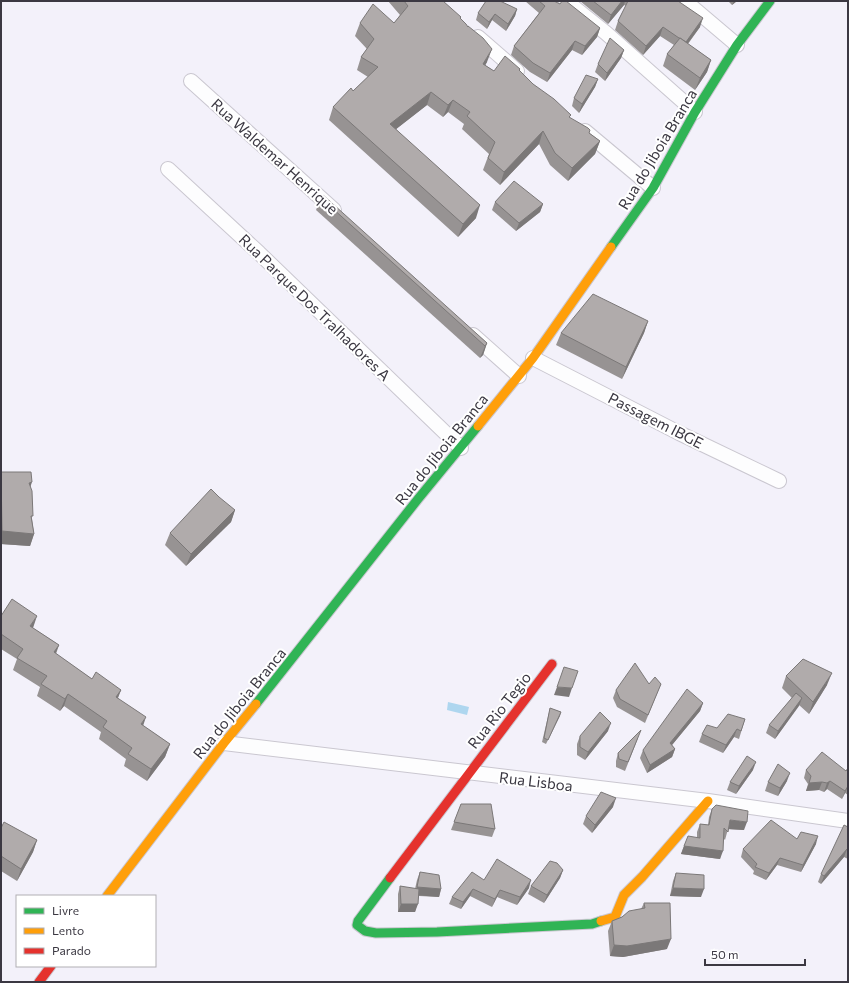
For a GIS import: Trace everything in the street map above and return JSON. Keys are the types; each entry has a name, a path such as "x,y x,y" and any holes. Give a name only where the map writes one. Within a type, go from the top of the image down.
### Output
{"main road":[{"name":"Rua do Jiboia Branca","path":"107,895 224,743 285,669 418,499 533,358 653,188 695,112 737,45 770,1"},
{"name":"Rua Rio Tegio","path":"552,664 362,914 357,925 360,929 376,933 437,932 592,924 615,918 624,895 642,877 708,801"},
{"path":"39,982 50,967"}],"street":[{"path":"566,1 606,33 695,112"},
{"path":"685,1 737,45"},
{"path":"467,27 526,79"},
{"name":"Rua Waldemar Henrique","path":"191,81 346,220"},
{"path":"572,120 653,188"},
{"name":"Rua Parque Dos Tralhadores A","path":"168,169 259,252 461,448"},
{"path":"465,327 519,376"},
{"name":"Passagem IBGE","path":"533,358 678,433 779,481"},
{"name":"Rua Lisboa","path":"224,743 708,801 848,821"}],"water":[{"path":"448,702 469,707 467,715 447,710"}],"building":[{"path":"404,1 443,1 461,17 460,18 468,27 483,38 492,49 483,64 494,71 505,56 520,69 519,70 533,84 554,99 571,115 569,117 588,128 590,130 589,133 600,141 572,168 555,153 543,131 504,172 488,158 495,142 467,116 470,112 453,100 448,105 431,92 390,124 480,205 463,224 333,107 351,88 353,91 378,67 361,57 374,39 360,23 373,4 394,23 408,6"},
{"path":"486,1 500,1 517,9 508,24 495,14 489,22 478,13"},
{"path":"539,1 554,1 560,4 562,1 566,1 600,28 585,46 575,41 550,73 533,63 514,46 545,6"},
{"path":"593,1 622,1 611,15"},
{"path":"628,1 678,1 703,18 686,42 663,27 646,46 618,21"},
{"path":"610,38 624,50 607,73 598,64"},
{"path":"680,38 711,60 700,78 667,54"},
{"path":"586,75 598,79 582,104 574,98"},
{"path":"514,181 543,204 519,223 495,202"},
{"path":"323,195 487,343 485,346 321,198"},
{"path":"593,294 648,321 626,367 561,333"},
{"path":"1,472 31,472 32,482 29,483 32,491 33,516 31,516 34,534 2,531"},
{"path":"211,489 235,510 191,554 170,533"},
{"path":"12,599 37,616 30,626 59,645 54,652 92,679 96,672 121,690 116,697 146,717 141,724 170,744 151,769 128,754 132,748 103,727 107,721 68,694 65,699 41,684 47,676 17,658 23,649 1,634 1,616"},
{"path":"803,659 832,673 813,702 786,676"},
{"path":"635,663 649,684 655,677 661,684 648,715 620,699 616,690"},
{"path":"564,667 578,671 572,688 557,687"},
{"path":"687,689 703,703 670,743 675,749 650,765 643,750"},
{"path":"796,693 802,698 778,731 769,725"},
{"path":"550,708 561,712 548,740 544,738"},
{"path":"600,712 611,723 588,752 580,747 580,736"},
{"path":"728,714 745,719 741,731 737,729 726,745 702,734 707,725 717,728"},
{"path":"641,730 628,762 619,759 618,753"},
{"path":"822,752 846,771 848,768 848,786 845,791 830,781 827,783 809,783 811,776 806,770"},
{"path":"747,756 756,762 739,786 730,782"},
{"path":"778,764 790,773 780,788 768,782"},
{"path":"601,792 616,798 595,825 586,816"},
{"path":"461,804 491,804 495,829 454,822"},
{"path":"716,805 748,811 747,822 730,820 728,832 724,828 723,851 684,846 688,836 700,838 700,824 709,825 712,809"},
{"path":"771,820 797,839 801,832 818,836 803,865 780,858 769,873 755,867 757,864 743,849"},
{"path":"4,822 37,840 21,869 1,856 1,828"},
{"path":"844,825 848,827 848,849 824,876 821,874"},
{"path":"497,859 531,880 520,897 500,890 495,899 473,889 463,902 452,897 472,872 484,880"},
{"path":"550,861 557,863 563,870 547,895 531,886"},
{"path":"420,872 439,875 441,889 417,887"},
{"path":"676,873 704,875 704,889 673,888"},
{"path":"400,886 419,889 418,904 401,904"},
{"path":"644,903 670,903 671,939 627,946 614,945 612,921 622,917 629,911 645,908"}],"traffic: fast":[{"path":"611,247 653,188 695,112 737,45 770,1"},
{"path":"256,704 418,499 478,426"},
{"path":"390,878 358,921 357,925 365,931 376,933 437,932 592,924 601,921"}],"traffic: slow":[{"path":"478,426 533,358 611,247"},
{"path":"108,895 224,743 256,704"},
{"path":"601,921 615,917 624,895 642,877 708,801"}],"traffic: jam":[{"path":"390,878 552,664"},
{"path":"39,982 50,967"}]}
